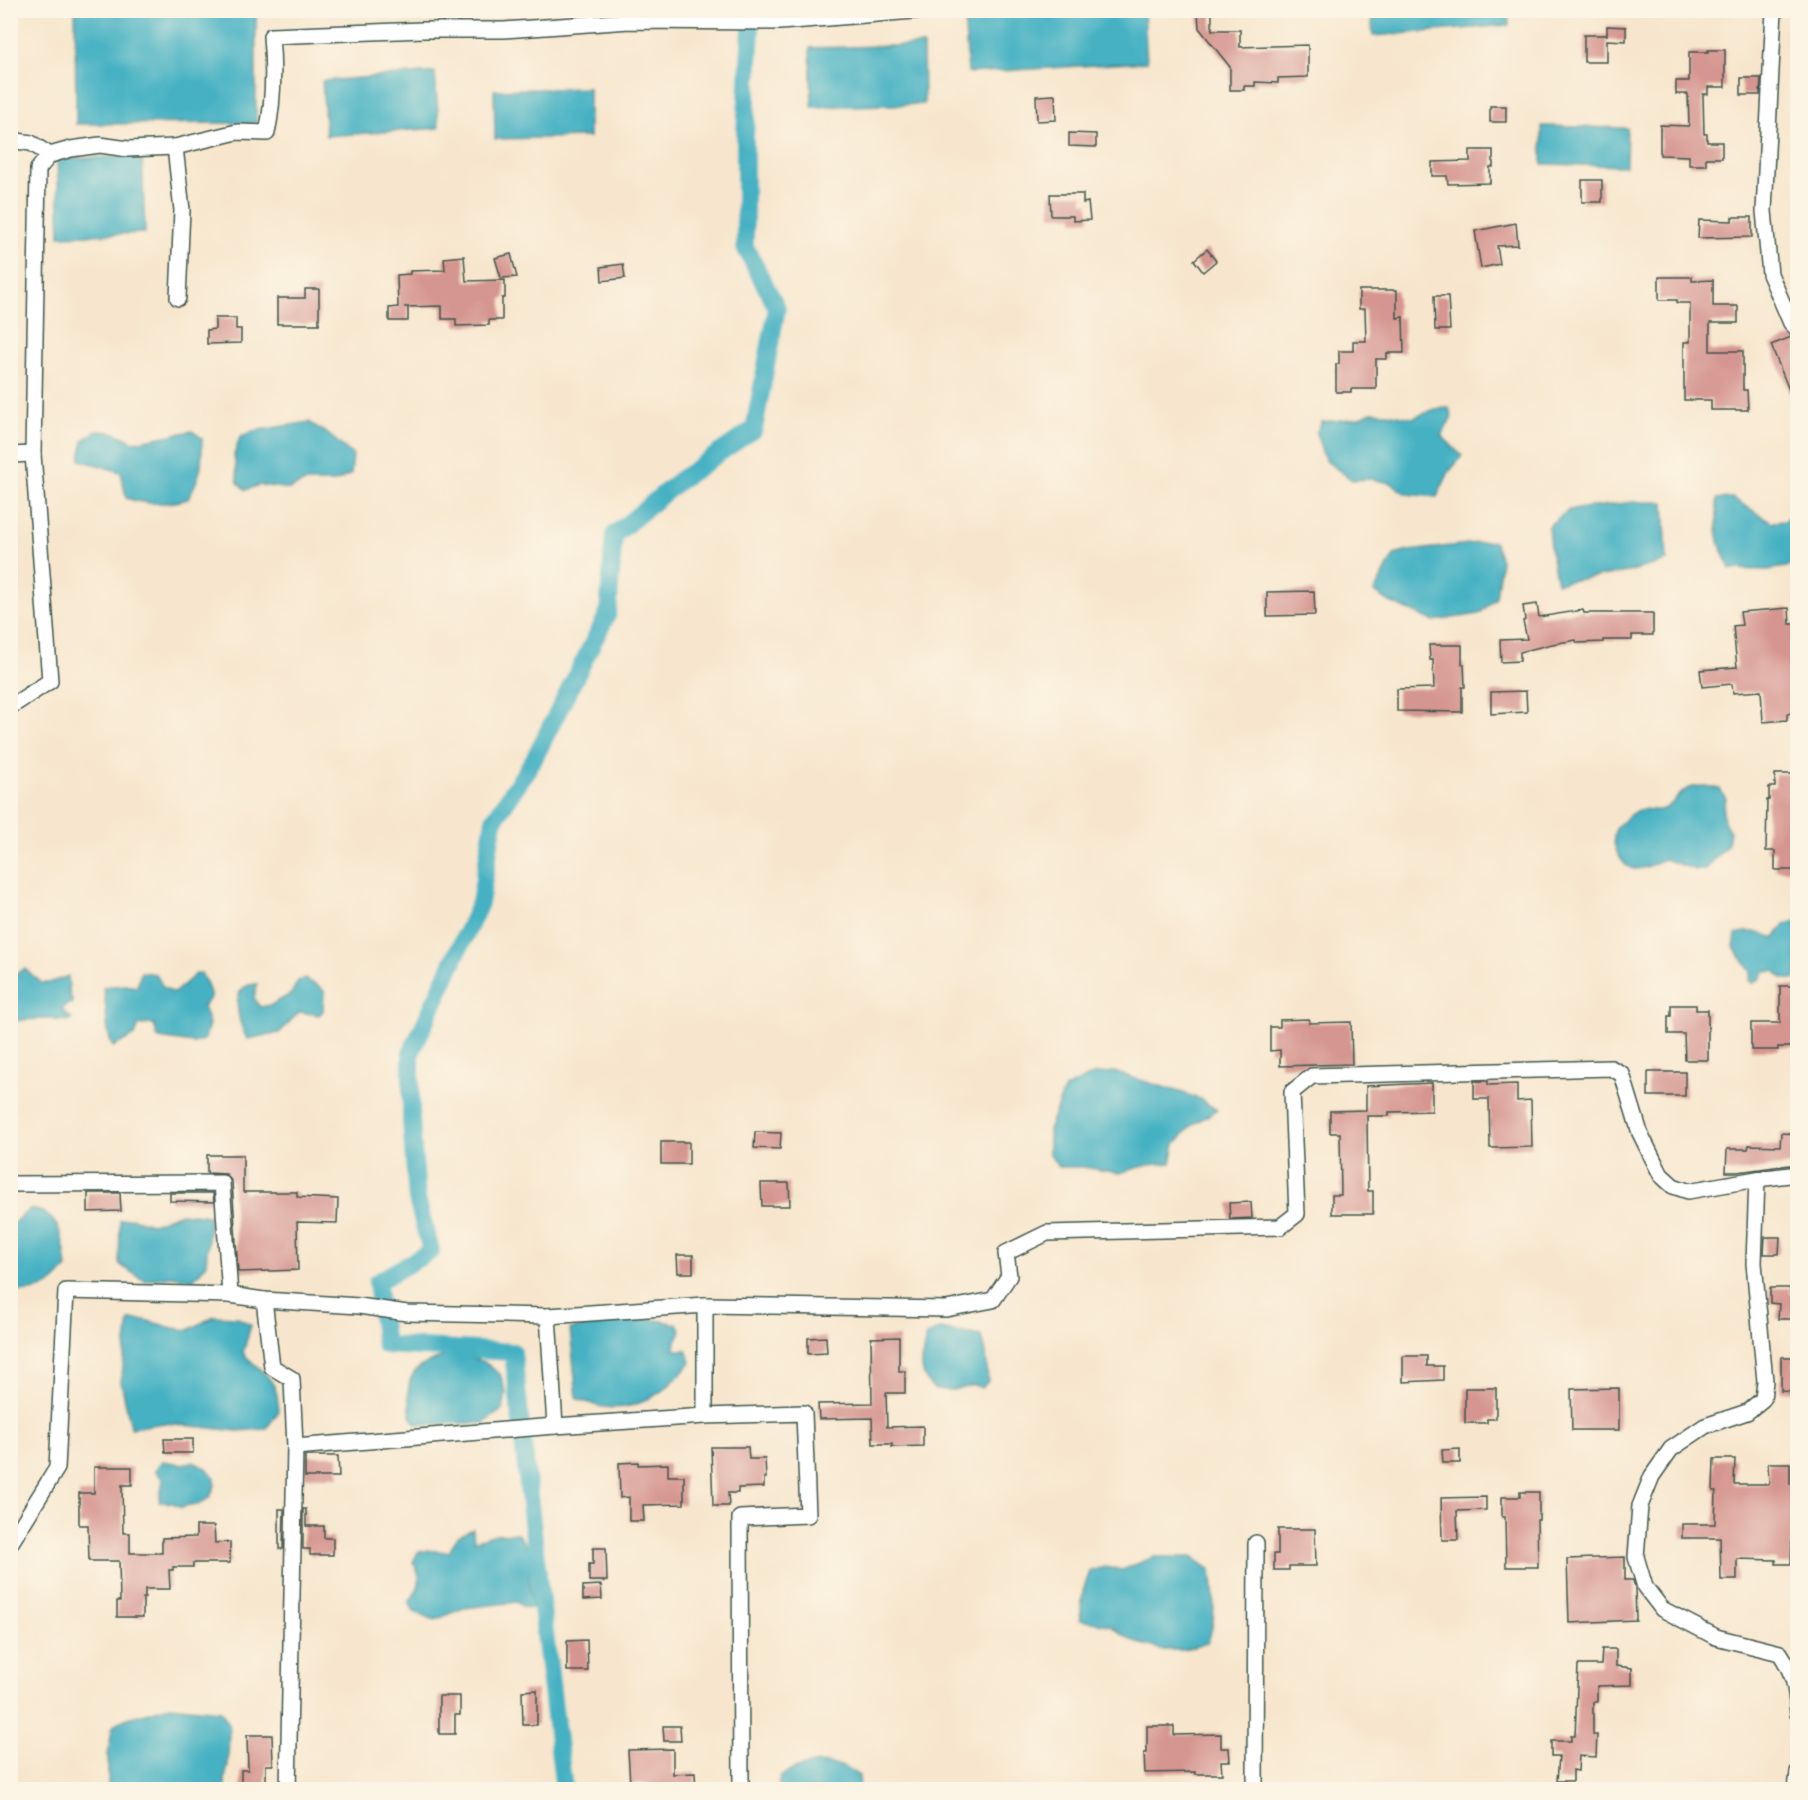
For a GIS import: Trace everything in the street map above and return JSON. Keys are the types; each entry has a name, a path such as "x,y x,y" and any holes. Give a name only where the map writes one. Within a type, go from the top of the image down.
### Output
{"street":[{"path":"10,707 50,681 33,454 38,169 50,155 100,145 128,149 175,147 237,132 267,133 273,107 274,70 271,36 423,30 504,30 629,21 780,22 925,10"},
{"path":"1774,10 1764,210 1770,274 1791,323 1797,330"},
{"path":"10,140 31,143 50,155"},
{"path":"175,147 182,210 178,298"},
{"path":"10,455 33,454"},
{"path":"10,1544 57,1468 66,1291 230,1294 264,1300 359,1306 407,1313 548,1316 705,1305 946,1309 993,1300 1009,1276 1006,1253 1047,1233 1280,1227 1297,1214 1292,1092 1312,1076 1611,1068 1622,1074 1640,1133 1661,1175 1673,1186 1688,1191 1797,1174"},
{"path":"1757,1179 1754,1263 1765,1381 1763,1399 1747,1412 1705,1426 1671,1449 1652,1476 1640,1506 1636,1557 1645,1587 1662,1610 1716,1637 1780,1653 1791,1669 1796,1691 1797,1714"},
{"path":"10,1184 222,1183 230,1294"},
{"path":"264,1300 272,1367 292,1379 295,1446 288,1790"},
{"path":"705,1305 705,1416"},
{"path":"548,1316 555,1426"},
{"path":"295,1446 705,1416 804,1413 808,1515 740,1518 741,1790"},
{"path":"1255,1790 1256,1543"},
{"path":"1796,1790 1797,1767"}],"water":[{"path":"75,11 256,11 256,123 76,124"},
{"path":"964,11 1144,11 1147,62 968,73"},
{"path":"1371,11 1508,11 1509,25 1373,36"},
{"path":"923,45 924,104 812,107 810,48"},
{"path":"435,72 439,128 326,136 322,81"},
{"path":"589,88 589,137 495,139 494,90"},
{"path":"1542,126 1627,128 1626,166 1542,164"},
{"path":"142,156 145,233 60,236 57,159"},
{"path":"1449,408 1452,417 1441,435 1462,456 1449,472 1437,497 1406,494 1391,483 1371,479 1352,480 1325,460 1316,433 1322,422 1359,418 1371,412 1413,418 1435,409"},
{"path":"309,422 328,434 353,455 351,474 335,482 305,482 290,489 260,485 246,490 238,483 234,455 240,437 253,431"},
{"path":"96,431 113,432 134,442 192,431 202,438 200,470 188,499 156,503 126,498 121,472 80,460 83,441"},
{"path":"1732,498 1772,522 1786,521 1797,501 1797,565 1768,570 1730,569 1718,535 1717,499"},
{"path":"1634,502 1664,502 1667,561 1628,572 1557,583 1548,526 1569,510"},
{"path":"1494,541 1501,560 1496,598 1479,614 1433,621 1390,602 1374,592 1394,555 1408,551"},
{"path":"1705,786 1720,789 1726,799 1723,816 1730,831 1728,844 1705,870 1696,870 1664,859 1638,869 1625,864 1614,841 1615,831 1622,822 1641,809 1662,810 1672,804 1687,789"},
{"path":"1797,921 1797,974 1794,980 1782,978 1775,971 1764,972 1760,979 1752,983 1749,981 1751,972 1734,947 1736,934 1751,932 1775,938 1785,924"},
{"path":"25,969 42,983 49,983 68,976 72,1004 67,1004 62,1010 72,1019 18,1021 16,1017 11,1017 11,976"},
{"path":"141,972 156,974 163,987 174,993 196,974 201,973 211,997 203,1007 209,1023 205,1039 194,1043 158,1038 154,1024 139,1025 135,1035 113,1047 108,1033 103,987 125,985 137,987"},
{"path":"305,979 324,991 323,1011 319,1015 299,1012 279,1033 247,1039 238,1015 237,1005 241,990 257,984 254,998 260,1007 271,1005 291,994 298,981"},
{"path":"1114,1072 1200,1099 1217,1110 1192,1125 1175,1144 1171,1163 1148,1165 1119,1173 1083,1167 1058,1167 1049,1153 1049,1127 1065,1088 1095,1074"},
{"path":"30,1209 40,1211 55,1222 62,1239 67,1268 49,1285 25,1292 11,1289 11,1225"},
{"path":"181,1213 210,1216 206,1265 193,1280 171,1276 145,1281 119,1264 120,1220 132,1218 152,1224"},
{"path":"214,1316 237,1317 251,1325 243,1353 274,1385 278,1398 279,1411 266,1429 237,1431 165,1423 131,1428 121,1382 129,1320 145,1320 189,1330"},
{"path":"647,1318 677,1324 681,1331 675,1350 686,1350 691,1362 683,1372 664,1389 630,1406 604,1407 577,1399 570,1329"},
{"path":"940,1329 981,1336 986,1352 988,1381 982,1388 974,1385 953,1390 935,1390 929,1384 922,1365 926,1336"},
{"path":"446,1356 466,1356 484,1362 500,1374 506,1393 503,1409 484,1423 416,1424 411,1417 408,1391 412,1376 422,1366"},
{"path":"162,1461 181,1464 193,1462 207,1468 215,1478 210,1497 198,1505 188,1505 182,1508 173,1503 159,1502 163,1480 155,1470"},
{"path":"473,1529 474,1541 496,1534 517,1533 528,1553 532,1608 523,1607 517,1602 464,1608 435,1620 414,1612 409,1602 419,1582 413,1562 418,1552 430,1550 449,1552 457,1537"},
{"path":"1154,1557 1192,1557 1211,1570 1214,1598 1213,1617 1207,1643 1185,1650 1164,1650 1135,1642 1109,1625 1080,1620 1083,1591 1090,1571 1105,1567 1122,1570"},
{"path":"169,1706 221,1711 229,1724 225,1789 108,1789 108,1755 112,1728 116,1723 128,1718"},
{"path":"818,1763 843,1766 859,1776 860,1789 778,1789 780,1776 797,1768"}],"building":[{"path":"1198,13 1212,13 1212,30 1240,30 1240,47 1308,45 1308,77 1278,78 1278,83 1255,82 1255,86 1244,86 1244,90 1230,90 1230,67 1199,28"},
{"path":"1607,26 1626,27 1626,41 1607,40 1607,62 1584,62 1584,35 1607,35"},
{"path":"1708,50 1725,50 1725,87 1708,87 1708,94 1703,94 1704,134 1707,134 1707,142 1722,142 1722,158 1706,158 1706,165 1689,165 1689,156 1660,155 1660,125 1689,126 1688,94 1676,94 1676,81 1689,81 1689,52 1708,52"},
{"path":"1741,78 1761,78 1760,95 1741,95"},
{"path":"1055,95 1056,120 1037,121 1036,96"},
{"path":"1490,106 1506,106 1506,122 1490,122"},
{"path":"1069,133 1096,134 1096,147 1069,146"},
{"path":"1470,150 1493,150 1490,183 1448,184 1447,176 1432,176 1432,162 1470,161"},
{"path":"1582,180 1602,180 1602,202 1582,202"},
{"path":"1050,194 1083,194 1083,203 1088,202 1090,220 1073,221 1073,216 1051,216"},
{"path":"1732,217 1752,217 1752,237 1698,238 1699,220 1732,221"},
{"path":"1516,223 1518,245 1497,246 1500,264 1481,268 1475,231"},
{"path":"1207,249 1216,261 1203,272 1194,260"},
{"path":"511,254 517,277 501,278 495,258"},
{"path":"464,256 466,281 505,280 502,320 489,320 489,325 456,326 456,319 442,319 442,306 404,307 408,307 408,321 389,321 389,308 398,307 397,275 410,274 410,271 445,270 444,258"},
{"path":"623,264 625,278 602,281 601,267"},
{"path":"1659,277 1692,277 1692,281 1713,280 1713,306 1738,306 1738,323 1710,323 1710,351 1743,351 1743,390 1747,390 1748,410 1711,410 1711,400 1684,400 1684,342 1690,342 1690,303 1659,300"},
{"path":"305,289 319,289 319,324 277,324 277,298 305,298"},
{"path":"1359,290 1397,290 1397,318 1403,317 1404,353 1387,353 1387,359 1376,359 1376,389 1351,389 1351,392 1336,392 1336,364 1339,364 1339,351 1353,351 1353,341 1366,341 1365,309 1359,309"},
{"path":"1434,296 1448,296 1450,330 1435,330"},
{"path":"215,318 236,318 236,329 241,329 241,343 207,344 207,330 215,329"},
{"path":"1791,337 1797,339 1797,410 1771,345"},
{"path":"1314,591 1315,615 1267,616 1267,592"},
{"path":"1537,604 1539,617 1583,610 1584,613 1653,613 1653,635 1632,635 1632,640 1577,643 1576,640 1552,644 1520,652 1520,661 1501,662 1500,640 1527,639 1523,621 1525,620 1523,606"},
{"path":"1789,608 1790,624 1797,624 1797,712 1787,714 1787,720 1763,722 1761,691 1733,693 1732,684 1702,687 1700,670 1737,667 1733,626 1742,625 1740,612"},
{"path":"1429,645 1462,645 1465,687 1462,687 1462,712 1397,711 1397,689 1434,688 1433,660 1430,660"},
{"path":"1526,691 1527,712 1491,714 1491,692"},
{"path":"1775,774 1796,774 1797,870 1775,870 1775,851 1766,851 1767,800 1769,800 1769,787 1775,787"},
{"path":"1780,986 1797,986 1797,1047 1751,1050 1751,1023 1780,1023"},
{"path":"1671,1005 1696,1005 1696,1010 1708,1010 1708,1060 1685,1060 1684,1034 1668,1034 1668,1016 1671,1016"},
{"path":"1309,1019 1309,1023 1351,1022 1352,1064 1280,1066 1280,1050 1270,1051 1270,1027 1280,1027 1280,1020"},
{"path":"1648,1072 1685,1072 1685,1096 1648,1096"},
{"path":"1474,1081 1488,1081 1488,1085 1517,1084 1517,1101 1531,1100 1532,1147 1490,1148 1489,1099 1474,1099"},
{"path":"1432,1083 1432,1111 1389,1112 1389,1116 1367,1116 1368,1191 1373,1191 1373,1214 1332,1214 1332,1195 1341,1195 1340,1133 1330,1133 1330,1111 1366,1110 1366,1086"},
{"path":"755,1132 781,1133 780,1149 754,1148"},
{"path":"1781,1133 1797,1134 1797,1164 1726,1172 1727,1149 1748,1149 1749,1145 1780,1146"},
{"path":"661,1142 689,1142 689,1164 661,1164"},
{"path":"207,1155 243,1155 243,1192 297,1192 297,1197 338,1199 337,1223 297,1222 298,1270 238,1272 232,1182 226,1174 207,1173"},
{"path":"761,1183 789,1183 790,1206 762,1206"},
{"path":"88,1193 120,1193 121,1211 88,1212"},
{"path":"170,1193 213,1193 214,1202 170,1201"},
{"path":"1251,1202 1252,1218 1230,1219 1229,1203"},
{"path":"1765,1237 1780,1237 1779,1254 1764,1254"},
{"path":"677,1255 693,1255 693,1273 678,1273"},
{"path":"1770,1288 1790,1288 1790,1293 1797,1293 1797,1306 1793,1306 1793,1319 1778,1319 1779,1304 1770,1303"},
{"path":"826,1337 827,1353 808,1354 808,1338"},
{"path":"899,1337 899,1371 905,1371 905,1393 886,1393 887,1427 923,1426 923,1446 892,1447 892,1444 873,1444 872,1418 819,1419 818,1404 872,1403 871,1338"},
{"path":"1403,1356 1427,1356 1427,1366 1443,1366 1443,1380 1403,1382"},
{"path":"1781,1357 1794,1357 1796,1392 1781,1391"},
{"path":"1465,1388 1496,1388 1496,1419 1487,1419 1487,1423 1465,1423"},
{"path":"1619,1388 1619,1430 1572,1430 1571,1389"},
{"path":"164,1439 193,1439 193,1453 165,1453"},
{"path":"711,1447 748,1447 749,1459 765,1459 764,1487 738,1488 738,1493 728,1493 729,1506 713,1506"},
{"path":"1460,1449 1460,1463 1443,1463 1442,1450"},
{"path":"305,1456 338,1456 339,1477 305,1477"},
{"path":"1714,1459 1735,1459 1734,1484 1769,1484 1768,1463 1790,1463 1790,1484 1797,1484 1797,1531 1792,1533 1791,1564 1776,1564 1776,1560 1737,1559 1737,1580 1721,1580 1720,1538 1682,1538 1682,1524 1715,1524"},
{"path":"638,1462 638,1465 668,1464 668,1476 684,1476 684,1504 643,1505 644,1521 629,1521 629,1497 620,1498 619,1463"},
{"path":"94,1467 132,1467 132,1485 122,1485 123,1533 130,1533 130,1553 162,1553 162,1538 196,1537 196,1526 214,1526 215,1543 230,1542 230,1563 193,1563 193,1567 173,1567 173,1570 169,1570 170,1589 145,1589 143,1617 117,1617 117,1601 120,1601 119,1561 89,1561 88,1525 79,1525 79,1493 94,1493"},
{"path":"1520,1492 1539,1492 1538,1567 1506,1567 1505,1517 1502,1517 1502,1497 1520,1497"},
{"path":"1486,1497 1486,1510 1457,1511 1458,1540 1442,1540 1441,1498"},
{"path":"279,1509 284,1509 283,1549 279,1549"},
{"path":"303,1509 306,1509 306,1526 324,1526 324,1538 333,1538 333,1555 310,1555 310,1549 303,1549"},
{"path":"1278,1529 1315,1529 1316,1566 1289,1566 1289,1570 1274,1570 1274,1554 1278,1554"},
{"path":"593,1548 606,1548 607,1581 589,1581 589,1564 593,1564"},
{"path":"1625,1557 1625,1580 1633,1580 1635,1588 1636,1620 1569,1623 1567,1559"},
{"path":"601,1585 602,1599 583,1600 583,1586"},
{"path":"587,1640 588,1671 567,1671 567,1641"},
{"path":"1602,1649 1616,1649 1616,1666 1632,1668 1632,1685 1597,1686 1597,1702 1593,1702 1593,1735 1597,1735 1596,1757 1579,1756 1578,1771 1573,1770 1573,1781 1557,1781 1559,1756 1551,1756 1551,1741 1571,1741 1571,1736 1575,1736 1578,1665 1601,1665"},
{"path":"537,1690 537,1725 523,1725 522,1691"},
{"path":"439,1696 460,1696 460,1715 455,1715 455,1734 439,1734"},
{"path":"663,1726 680,1726 681,1741 664,1741"},
{"path":"1147,1726 1174,1726 1174,1735 1221,1734 1221,1748 1229,1748 1230,1761 1221,1761 1222,1774 1145,1773 1144,1753 1147,1753"},
{"path":"247,1735 272,1735 273,1765 266,1765 266,1788 241,1788 241,1770 248,1770"},
{"path":"673,1749 673,1774 695,1773 696,1790 648,1790 648,1783 630,1784 628,1750"}],"waterway":[{"path":"564,1790 513,1352 385,1345 377,1282 431,1251 417,1199 411,1121 411,1053 480,903 494,820 534,759 608,613 614,535 680,480 754,429 777,308 745,247 745,135 752,10"}]}
